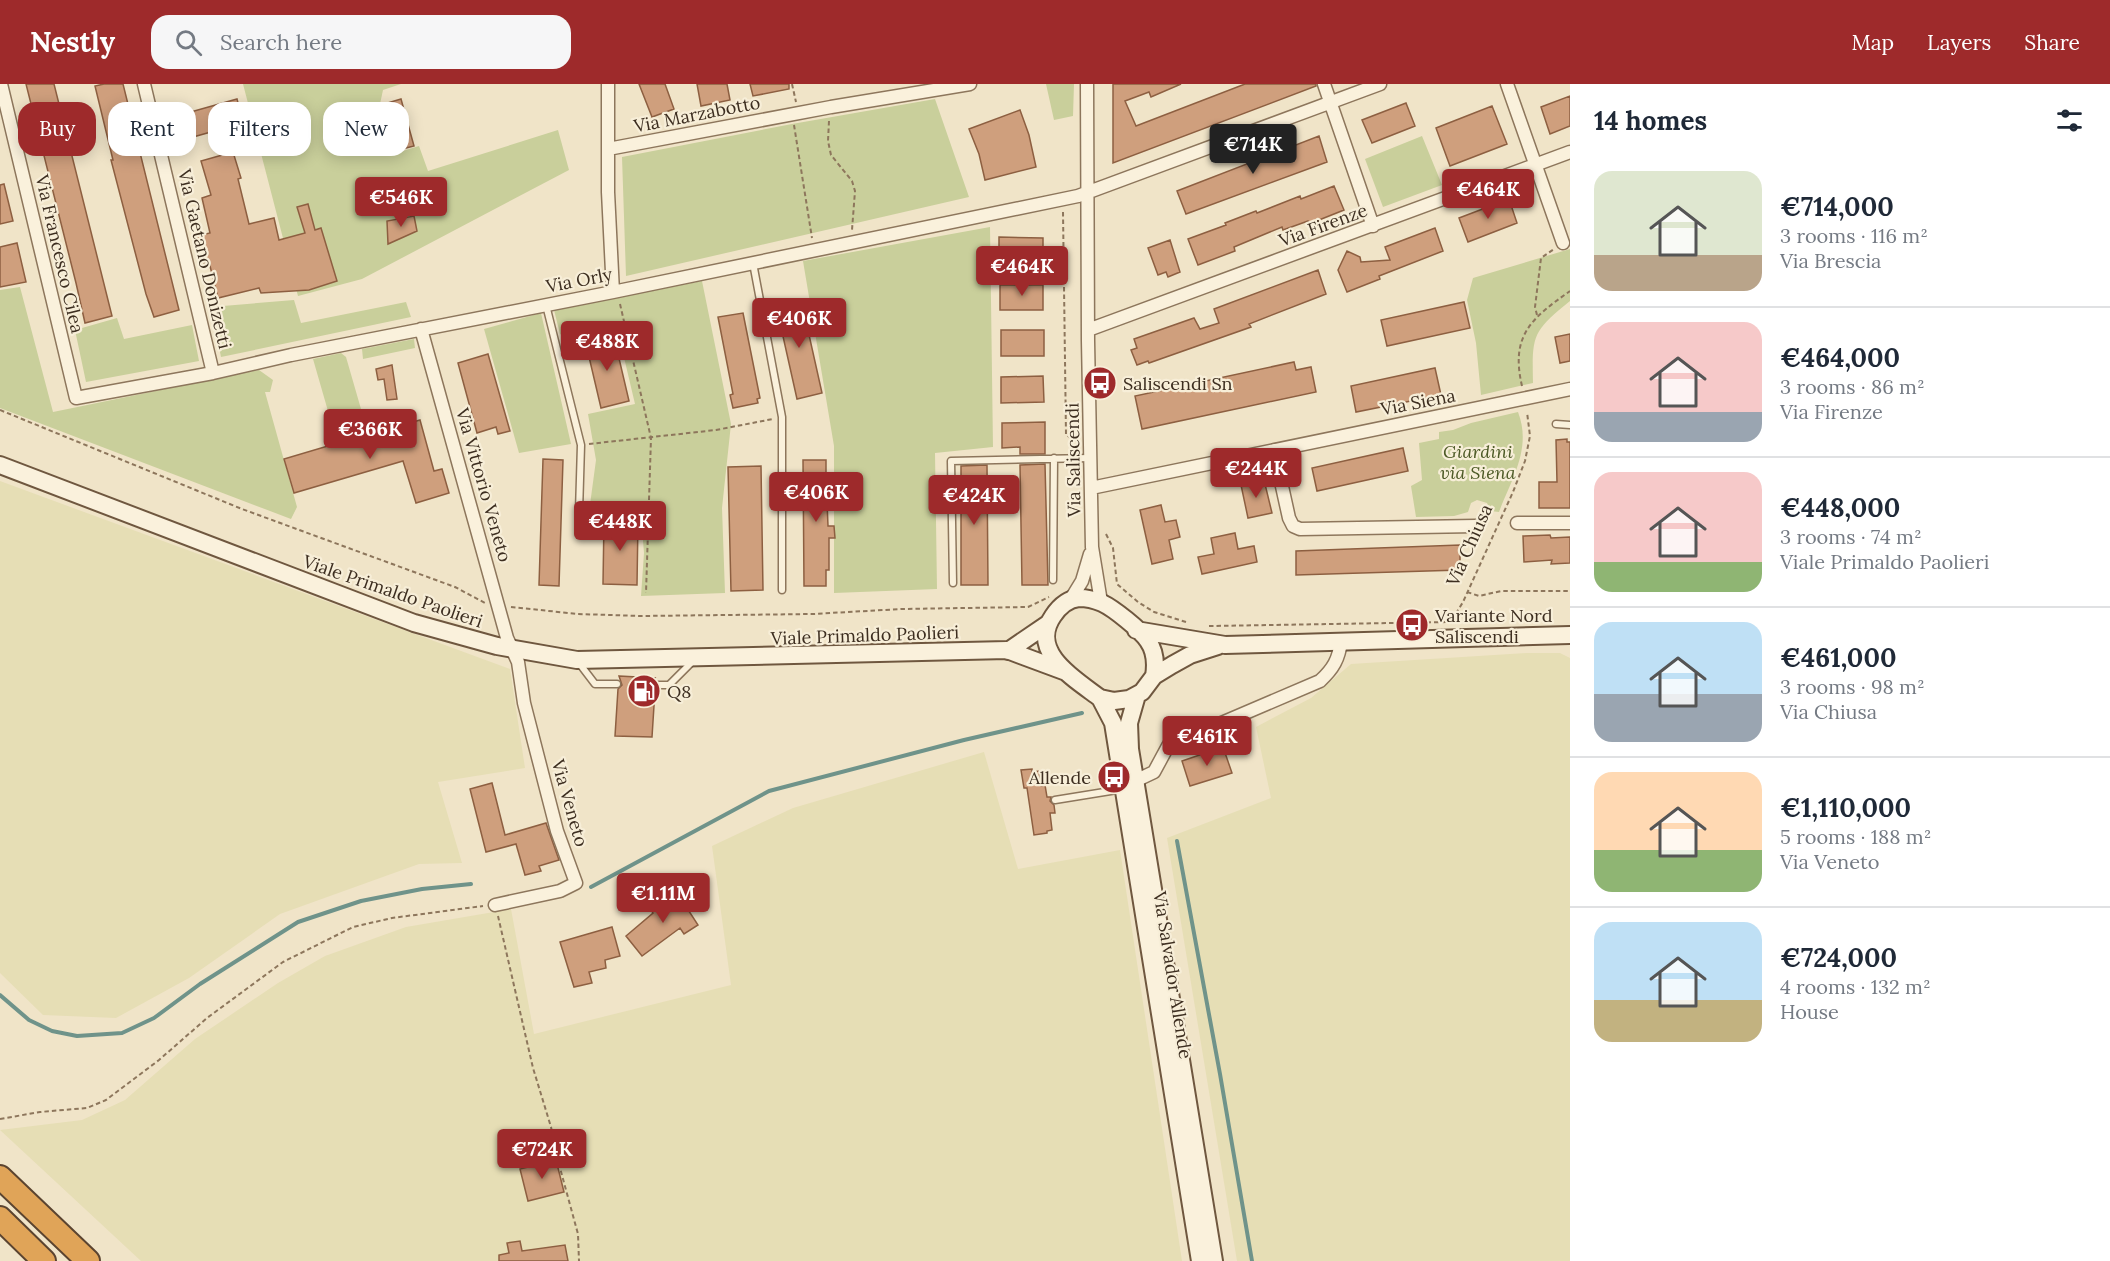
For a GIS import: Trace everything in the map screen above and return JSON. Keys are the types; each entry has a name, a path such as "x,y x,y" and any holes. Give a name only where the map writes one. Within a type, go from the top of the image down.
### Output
{"highway":[{"path":"0,1177 88,1261"},
{"path":"0,1218 44,1261"}],"main road":[{"name":"Viale Primaldo Paolieri","path":"0,465 414,623 514,650 577,660 1008,651 1066,672"},
{"path":"1008,651 1049,623 1060,608 1064,596 1089,599 1101,602 1147,639 1155,662 1154,676"},
{"name":"Viale Primaldo Paolieri","path":"1049,623 1047,638 1051,653 1059,666 1100,698"},
{"path":"1137,630 1225,645 1341,641 1451,630 1570,635"},
{"path":"1100,698 1125,701 1147,687 1154,676 1190,655 1225,645"},
{"name":"Via Salvador Allende","path":"1137,695 1129,723 1131,749 1129,785 1200,1261"},
{"name":"Via Salvador Allende","path":"1100,698 1113,723 1129,785 1214,1261"}],"street":[{"name":"Via Francesco Cilea","path":"1,84 76,398"},
{"name":"Via Gaetano Donizetti","path":"144,84 213,373"},
{"path":"608,84 608,192 613,292"},
{"name":"Via Marzabotto","path":"608,149 831,107 970,84"},
{"name":"Via Saliscendi","path":"1087,84 1092,547 1101,602"},
{"path":"1324,84 1373,226"},
{"name":"Via Orly","path":"76,398 213,373 1061,200 1088,193 1380,84"},
{"path":"1507,84 1563,243"},
{"name":"Via Firenze","path":"1088,330 1570,152"},
{"name":"Via Vittorio Veneto","path":"421,329 507,638 514,650"},
{"name":"Via Siena","path":"1091,488 1570,389"},
{"path":"1274,450 1288,518 1293,526 1309,530 1476,526"},
{"path":"1516,523 1570,523"},
{"name":"Via Saliscendi","path":"1064,596 1082,581 1092,547"},
{"path":"1129,785 1154,772 1168,746 1320,681 1340,655 1341,641"},
{"name":"Via Veneto","path":"495,905 560,891 576,883 557,831 524,703 514,650"}],"lane":[{"path":"753,262 782,417 782,590"},
{"path":"546,305 581,445 579,512"},
{"path":"1556,424 1570,425"},
{"path":"1053,579 1054,458"},
{"path":"953,583 951,461 1091,458"},
{"path":"656,685 669,685 696,659"},
{"path":"577,660 595,684 617,684"},
{"path":"1056,800 1129,785"}],"path":[{"path":"792,84 796,103 794,131 814,249"},
{"path":"831,107 828,123 831,155 852,181 855,191 852,231"},
{"path":"1061,200 1063,209 1066,435 1078,442 1078,458"},
{"path":"1537,315 1535,308 1541,258 1563,243"},
{"name":"Via Chiusa","path":"1451,630 1525,462 1530,436 1526,399 1517,366 1522,338 1537,315 1570,291"},
{"path":"613,292 618,298 651,438 646,593"},
{"path":"0,410 242,509 454,587 490,605 588,614 813,614 902,609 1028,607 1064,596"},
{"path":"581,445 716,430 782,417"},
{"path":"1105,532 1113,548 1117,584 1154,612 1191,624"},
{"path":"1467,592 1479,596 1501,591 1570,591"},
{"path":"1200,626 1451,630"},
{"path":"0,1119 40,1112 87,1108 106,1100 159,1060 207,1018 283,962 353,927 392,918 495,905 533,1068 552,1127 557,1157 579,1234 579,1261"}],"shaded area":[{"path":"0,481 510,669 525,768 438,782 462,863 419,864 280,914 189,978 116,1018 43,1015 0,973"},
{"path":"1560,653 1570,658 1570,1261 1237,1261 1167,838 1271,798 1256,727 1311,698 1351,664"},
{"path":"984,752 1018,869 1120,850 1182,1261 141,1261 0,1130 82,1120 125,1100 195,1039 278,983 325,956 406,927 511,909 534,1034 731,985 712,846 793,808"}],"green space":[{"path":"243,84 401,84 383,90 380,102 323,102 323,156 409,156 409,149 419,146 428,171 558,130 569,170 362,279 298,296 262,156 311,156 311,102 248,102"},
{"path":"1046,84 1074,84 1073,116 1054,120"},
{"path":"935,99 969,197 626,276 622,157"},
{"path":"1422,136 1442,185 1383,207 1365,159"},
{"path":"990,227 993,447 935,453 937,589 834,593 834,446 803,261"},
{"path":"1570,249 1570,301 1548,320 1537,336 1533,354 1533,383 1481,395 1476,343 1467,300 1473,278"},
{"path":"702,281 731,424 722,508 725,593 641,596 644,553 641,516 599,517 589,512 596,460 588,414 635,404 618,332 573,342 560,334 554,310"},
{"path":"20,287 53,412 259,370 273,380 270,392 265,392 297,507 291,519 0,408 0,290"},
{"path":"294,300 301,323 406,302 411,317 221,357 211,307"},
{"path":"541,313 571,444 519,453 484,329"},
{"path":"117,318 124,339 192,325 199,361 86,382 75,330"},
{"path":"414,339 415,348 363,359 362,349"},
{"path":"341,353 346,357 361,409 330,418 313,359"},
{"name":"Giardini via Siena","path":"1518,412 1522,425 1522,450 1499,512 1490,511 1487,503 1477,500 1471,503 1468,512 1454,516 1416,517 1411,486 1422,480 1419,443 1439,439 1439,432"}],"building":[{"path":"26,84 54,84 58,102 31,102"},
{"path":"123,84 127,102 108,102 108,139 95,86"},
{"path":"639,84 665,84 674,109 652,117"},
{"path":"697,84 727,84 730,100 701,106"},
{"path":"750,84 789,84 789,89 753,96"},
{"path":"1113,84 1181,84 1151,97 1149,92 1125,101 1136,126 1245,84 1316,84 1316,86 1113,163"},
{"path":"1570,96 1570,126 1550,134 1541,107"},
{"path":"1406,103 1415,126 1372,143 1362,120"},
{"path":"1492,106 1507,144 1450,166 1436,128"},
{"path":"208,107 208,133 196,136 196,110"},
{"path":"1020,110 1029,135 1036,167 985,180 979,154 969,129"},
{"path":"409,128 414,146 409,147"},
{"path":"1319,136 1327,162 1186,214 1177,191"},
{"path":"44,156 72,156 112,316 85,323"},
{"path":"112,156 141,156 179,310 154,317 111,160 113,160"},
{"path":"219,156 234,156 241,178 238,179 249,224 274,218 279,240 305,233 297,207 308,204 315,230 321,228 337,281 309,290 261,293 259,288 218,298 209,262 204,263 197,236 210,233 202,198 211,195 201,161"},
{"path":"4,184 13,221 0,224 0,185"},
{"path":"1334,186 1344,210 1309,224 1308,221 1283,230 1282,227 1234,247 1235,251 1198,265 1188,239 1256,211 1257,213 1300,196 1301,199"},
{"path":"1509,199 1517,223 1468,242 1459,218"},
{"path":"414,216 417,231 388,244 387,221"},
{"path":"1435,228 1443,251 1379,276 1380,279 1347,292 1338,270 1347,251 1360,257 1361,262 1390,260 1385,247"},
{"path":"999,237 1043,238 1043,262 999,262"},
{"path":"1170,240 1180,272 1168,277 1166,272 1158,275 1148,248"},
{"path":"17,243 26,282 0,287 0,247"},
{"path":"1318,270 1326,294 1249,324 1251,327 1149,363 1148,361 1137,365 1131,350 1137,348 1134,339 1194,318 1200,329 1219,323 1214,309"},
{"path":"1000,285 1043,285 1043,310 1000,310"},
{"path":"801,299 822,393 797,399 776,305"},
{"path":"1464,302 1470,328 1387,346 1381,320"},
{"path":"743,313 760,398 757,399 758,403 733,408 730,395 733,394 718,317"},
{"path":"1001,330 1044,330 1044,356 1001,356"},
{"path":"1570,334 1570,361 1560,363 1555,337"},
{"path":"614,337 629,401 601,408 586,344"},
{"path":"488,354 510,431 498,434 496,427 477,433 458,363"},
{"path":"1294,362 1296,370 1311,367 1316,392 1142,429 1135,396"},
{"path":"392,365 397,399 387,400 384,379 378,380 376,369"},
{"path":"1435,368 1441,395 1356,412 1351,386"},
{"path":"1043,376 1044,402 1001,403 1001,377"},
{"path":"420,420 434,471 442,469 449,493 416,503 403,461 294,493 284,459 338,443 335,432 365,423 368,435"},
{"path":"1045,422 1045,454 1020,454 1020,447 1002,448 1002,423"},
{"path":"1567,439 1567,442 1570,442 1570,508 1539,508 1539,482 1557,482 1556,440"},
{"path":"1403,448 1408,471 1317,491 1312,468"},
{"path":"543,459 563,460 559,586 539,585"},
{"path":"803,460 826,460 826,490 835,490 835,501 827,501 828,526 834,526 835,538 829,538 829,570 826,570 826,586 804,586"},
{"path":"1045,464 1048,585 1022,585 1020,465"},
{"path":"987,465 988,585 961,585 961,466"},
{"path":"761,466 763,590 731,591 728,467"},
{"path":"1264,480 1272,513 1248,518 1241,485"},
{"path":"1161,505 1165,522 1176,520 1180,537 1169,540 1173,559 1152,564 1140,510"},
{"path":"604,520 638,521 637,585 603,584"},
{"path":"1235,533 1238,549 1254,546 1257,562 1202,574 1198,557 1214,554 1211,538"},
{"path":"1550,535 1551,538 1570,537 1570,563 1551,564 1552,560 1524,562 1523,536"},
{"path":"1460,545 1460,570 1296,575 1296,551"},
{"path":"619,676 655,678 651,684 655,690 652,737 615,736 618,689 622,685"},
{"path":"1223,747 1232,773 1190,786 1182,761"},
{"path":"1032,769 1032,772 1039,771 1041,786 1045,785 1047,797 1051,797 1050,801 1054,805 1055,813 1050,813 1052,830 1034,835 1027,788 1024,788 1021,770"},
{"path":"492,783 505,835 546,823 559,860 539,866 541,871 525,875 516,844 486,852 470,789"},
{"path":"681,891 689,903 685,905 698,925 684,934 680,928 642,956 626,936 653,913 651,910"},
{"path":"612,927 620,956 605,960 606,968 589,972 592,983 574,987 560,942"},
{"path":"556,1160 564,1192 528,1201 520,1169"},
{"path":"520,1241 522,1251 565,1245 568,1261 499,1261 499,1255 509,1253 507,1243"}],"waterway":[{"path":"591,887 769,791 964,740 1082,713"},
{"path":"1177,841 1252,1261"},
{"path":"0,995 29,1020 52,1031 77,1036 122,1033 154,1018 200,984 298,922 361,901 422,889 471,884"}],"place":[{"name":"Saliscendi Sn","path":"1100,383"},
{"name":"Variante Nord Saliscendi","path":"1412,625"},
{"name":"Q8","path":"644,691"},
{"name":"Allende","path":"1114,777"}]}
